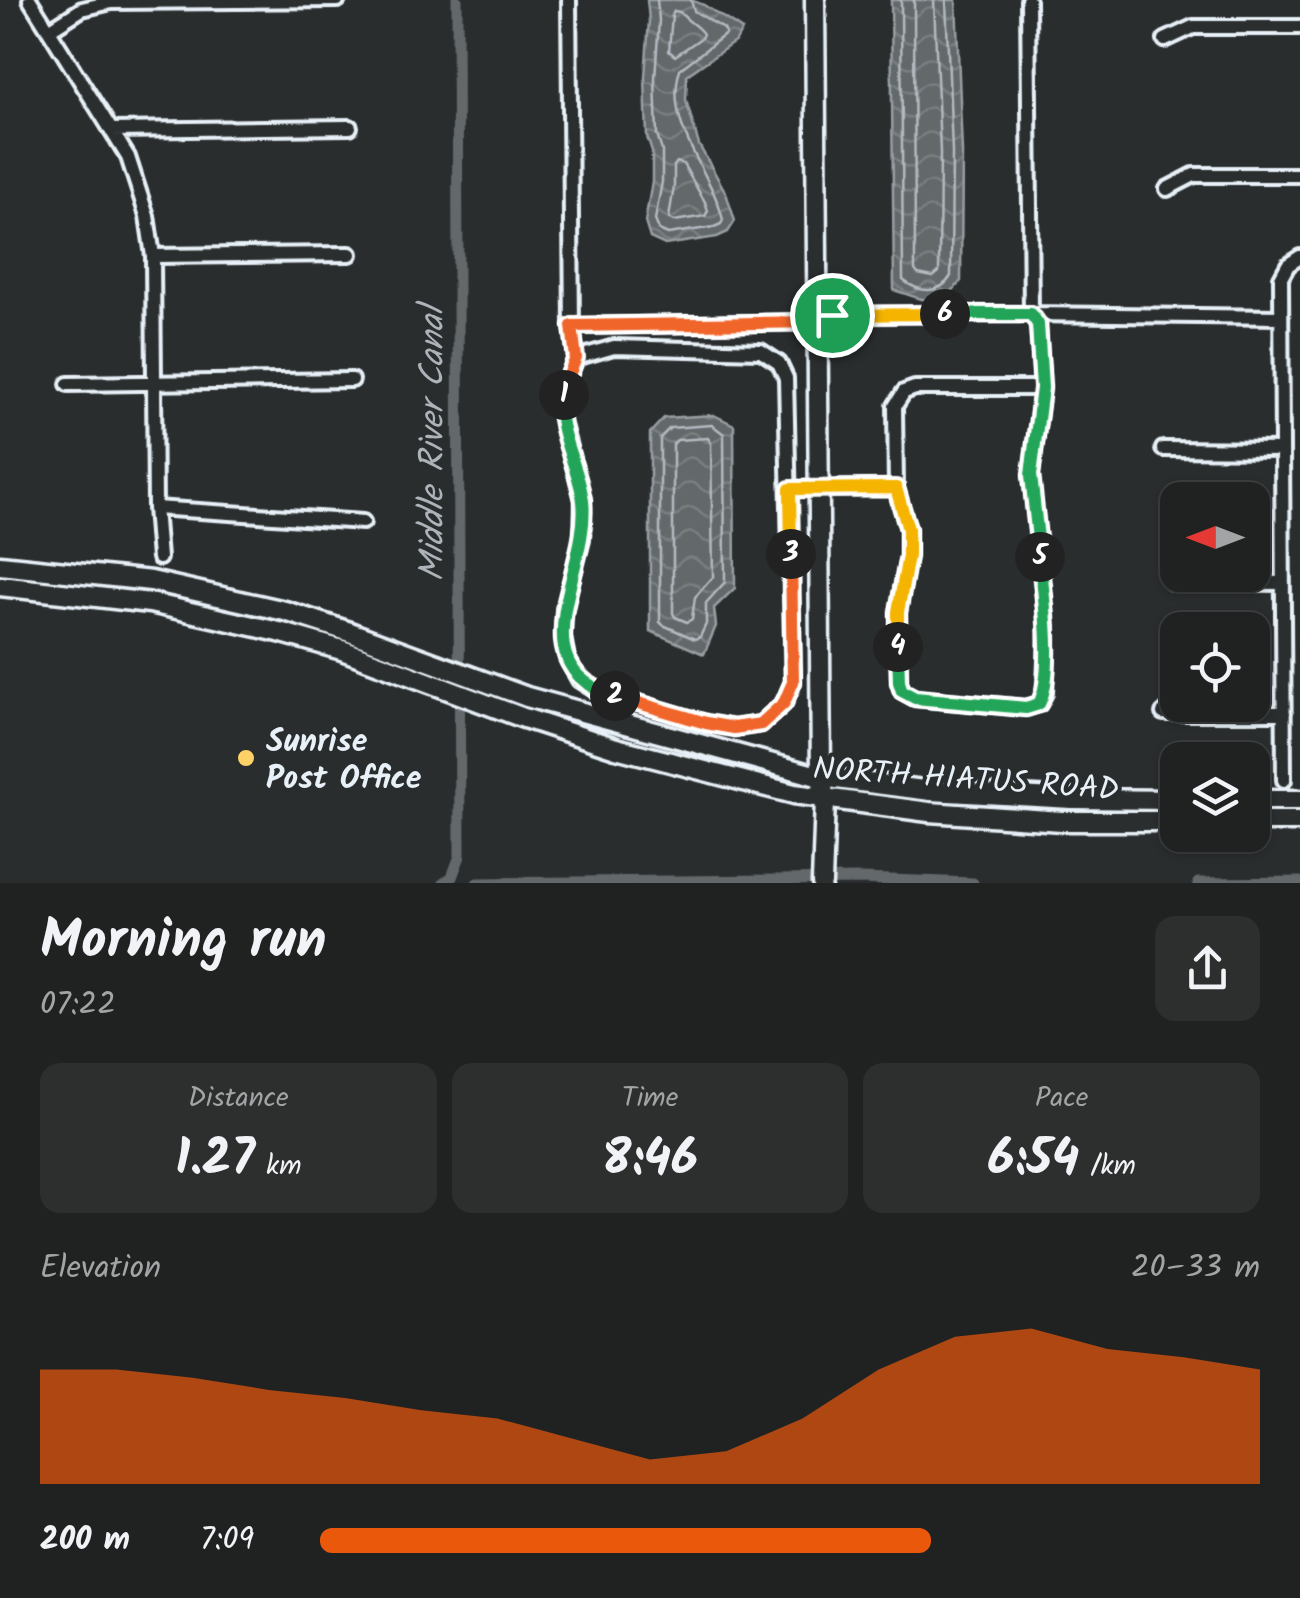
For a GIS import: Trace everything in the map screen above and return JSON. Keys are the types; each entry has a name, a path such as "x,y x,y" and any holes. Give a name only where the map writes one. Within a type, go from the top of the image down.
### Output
{"main road":[{"path":"815,0 821,777 825,800 822,883"},
{"name":"NORTH HIATUS ROAD","path":"0,565 151,582 266,607 347,631 527,697 821,777 931,791 1160,800"},
{"name":"NORTH HIATUS ROAD","path":"0,586 150,603 279,632 342,650 616,748 794,794 929,812 1160,821"},
{"path":"1270,800 1300,800"},
{"path":"1270,821 1300,821"}],"street":[{"path":"30,0 128,157 147,216 153,256 155,508 159,558"},
{"path":"48,30 82,10 111,2 338,0"},
{"path":"569,0 572,326 576,358 565,385 561,417 583,500 582,540 564,608 562,637 567,658 579,680 595,690 706,723 734,728 761,724 784,703 793,682 786,378 780,363 761,350 735,349 614,347 576,358"},
{"path":"1028,0 1031,314 1038,324 1042,388 1031,475 1047,626 1045,693 1039,704 1026,708 915,698 902,691 899,682 898,612 908,556 908,529 896,488 895,406 904,392 915,388 1042,388"},
{"path":"1166,40 1193,28 1300,27"},
{"path":"112,130 350,127"},
{"path":"1168,189 1194,175 1300,175"},
{"path":"153,256 350,254"},
{"path":"1284,780 1281,278 1294,261"},
{"path":"572,326 818,322 832,315 1282,317"},
{"path":"68,384 352,380"},
{"path":"1163,449 1282,450"},
{"path":"790,489 896,488"},
{"path":"155,508 362,522"},
{"path":"1270,583 1283,583"},
{"path":"1270,713 1284,713"}],"water":[{"path":"647,0 691,0 742,30 736,41 687,75 686,100 699,145 726,193 735,221 728,232 717,237 665,245 650,238 645,222 652,182 645,77"},
{"path":"891,0 956,0 962,152 961,281 938,299 923,299 894,290"},
{"path":"714,415 734,425 735,588 714,608 716,626 704,654 650,631 650,433 664,418"}],"waterway":[{"name":"Middle River Canal","path":"444,883 452,877 460,856 457,0"},
{"path":"477,883 862,879 973,883"},
{"path":"1198,883 1300,882"}],"place":[{"name":"Sunrise Post Office","path":"246,758"}],"route":[{"path":"1031,314 1038,324 1042,388 1031,475 1047,626 1045,693 1039,704 1026,708 915,698 902,691 898,612 908,556 908,529 896,488 790,489 793,682 784,703 761,724 734,728 706,723 595,690 579,680 567,658 562,637 564,608 582,540 583,500 561,417 565,385 576,358 572,326 818,322 832,315 1031,314"}]}
